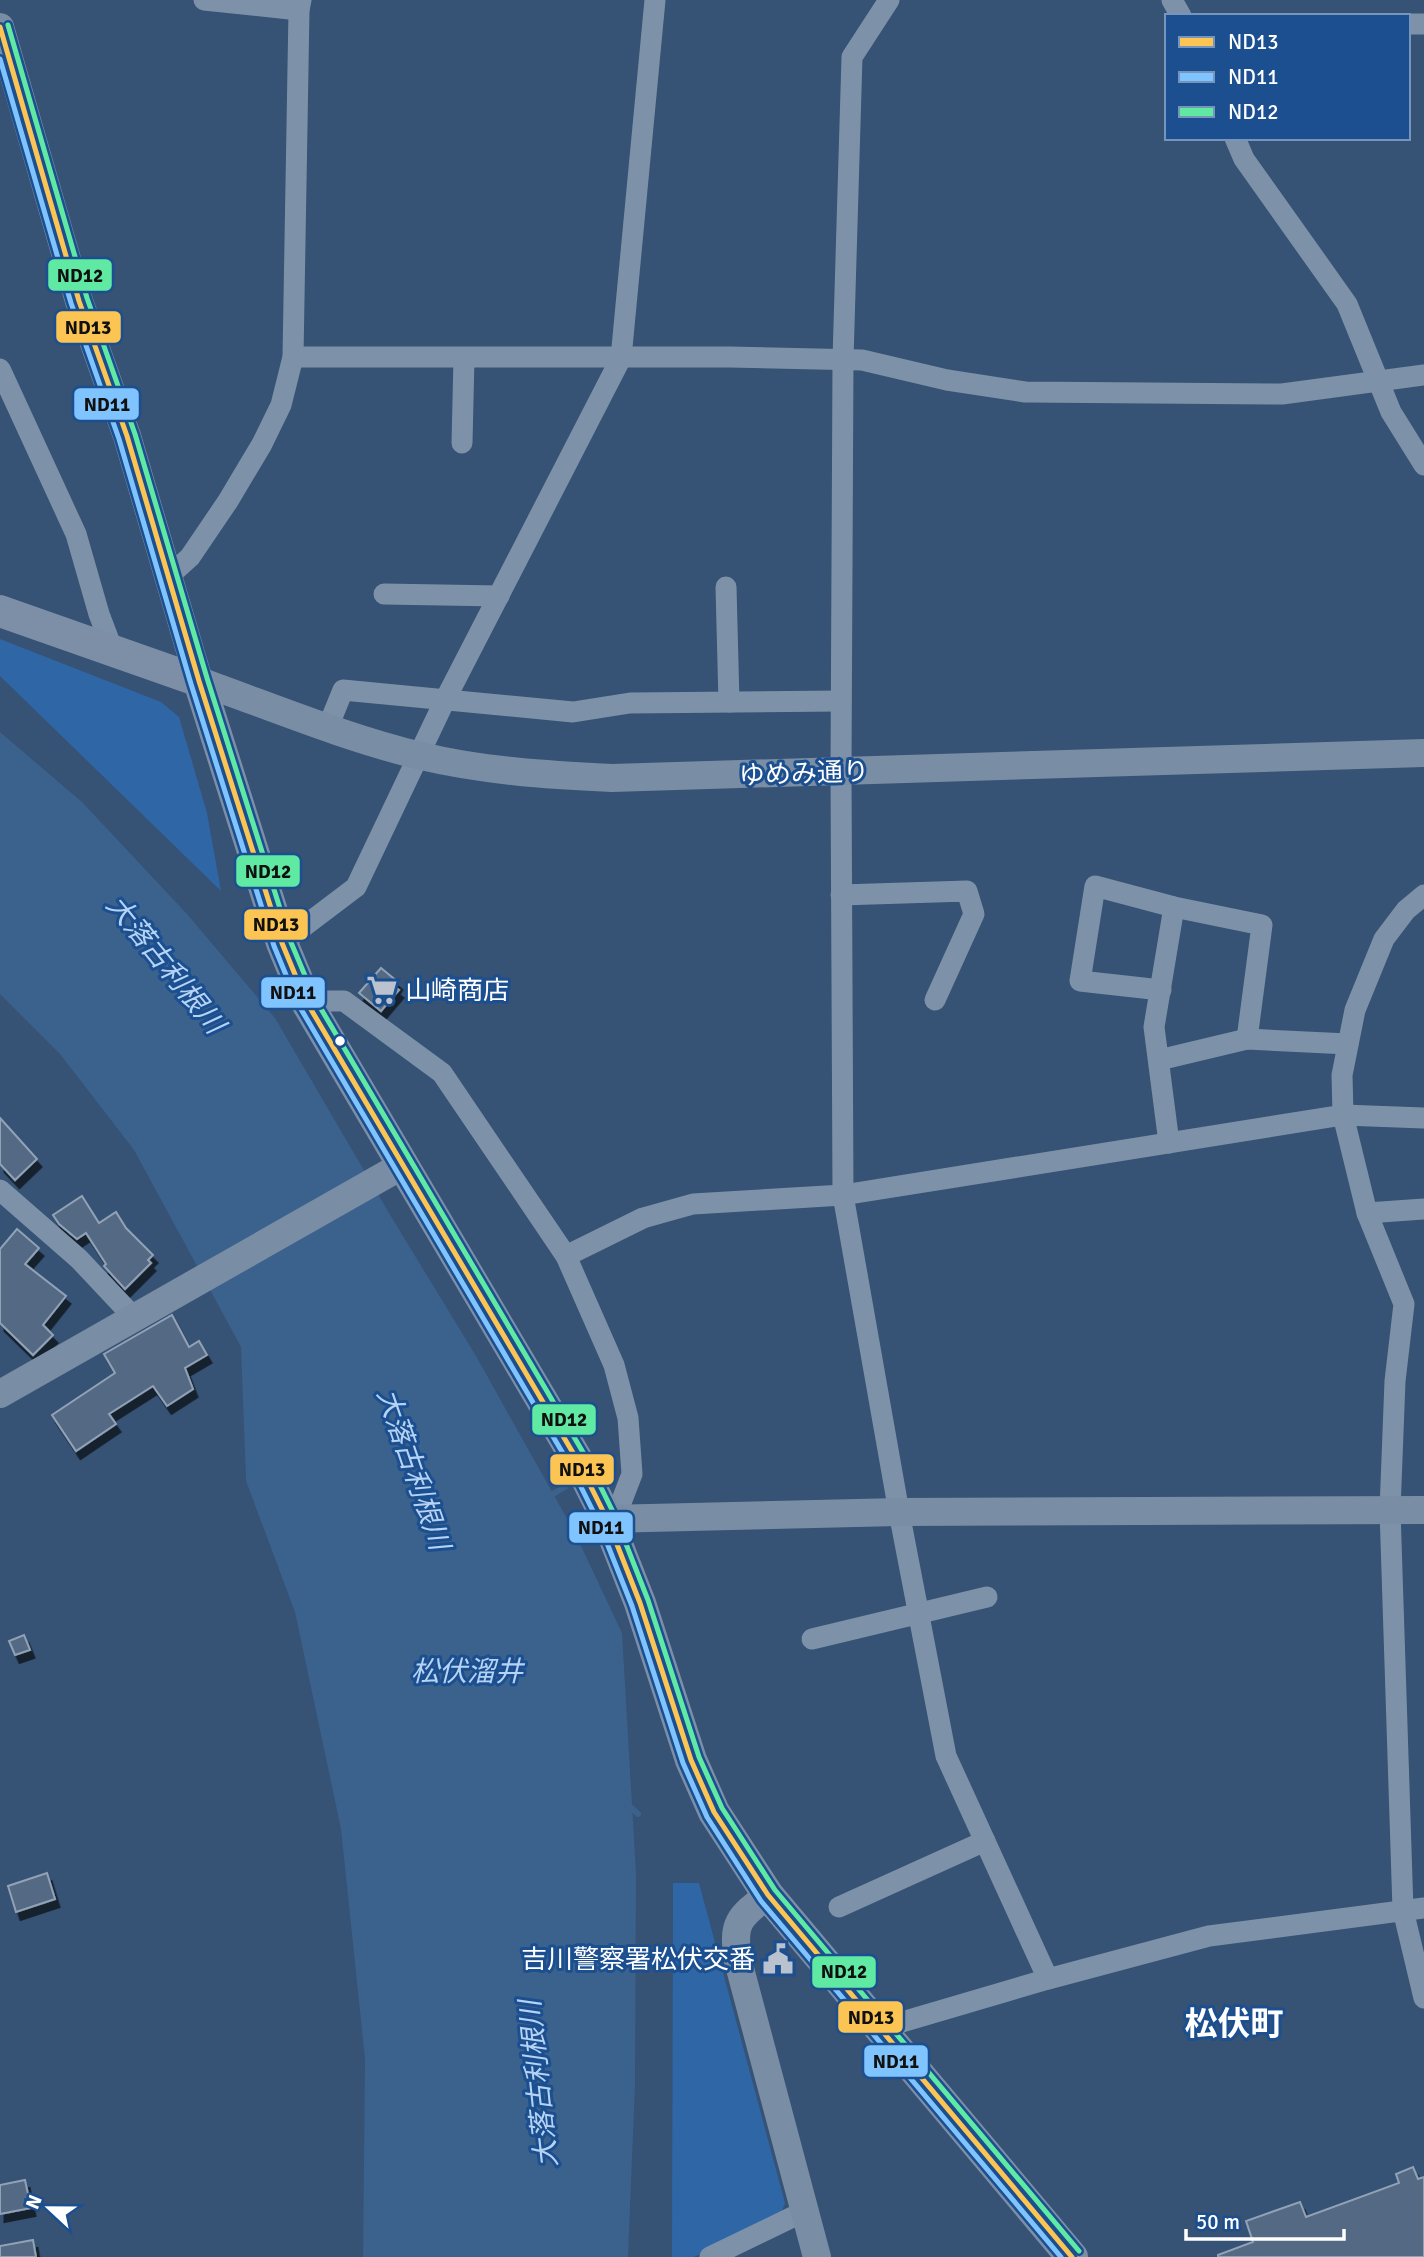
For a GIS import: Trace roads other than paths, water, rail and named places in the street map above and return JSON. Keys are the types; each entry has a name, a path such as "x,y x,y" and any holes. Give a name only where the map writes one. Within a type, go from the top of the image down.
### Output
{"main road":[{"path":"0,611 199,681 282,943 306,1002 394,1171 579,1463 607,1519 640,1603 691,1760 714,1812 768,1895 1072,2257"}],"street":[{"path":"168,577 190,557 262,444 281,405 293,357 300,5 204,0"},
{"path":"282,943 356,887 421,756 445,700 621,358 655,0"},
{"path":"889,0 852,57 843,359 843,1195 899,1512 946,1756 1048,1979"},
{"path":"0,27 79,301 127,436 199,681"},
{"path":"1236,140 1250,168 1347,304 1391,412 1424,465"},
{"path":"293,357 843,359 862,360 947,380 1025,392 1282,394 1424,375"},
{"path":"462,443 464,358"},
{"path":"0,369 76,534 99,614 113,651"},
{"path":"726,587 729,702"},
{"path":"384,594 499,596"},
{"name":"ゆめみ通り","path":"199,681 328,727 421,756 475,767 540,775 612,778 1424,754"},
{"path":"328,727 344,690 573,712 630,703 841,701"},
{"path":"1161,990 1080,981 1095,886 1262,925 1247,1039"},
{"path":"841,895 968,891 974,914 934,1000"},
{"path":"1424,895 1406,910 1384,939 1355,1010 1342,1075 1343,1115 1367,1213 1404,1304 1395,1381 1390,1510 1414,1909 1424,1998"},
{"path":"1169,1143 1154,1027 1174,906"},
{"path":"306,1002 344,1001 442,1073 566,1256 614,1365 628,1418 632,1474 622,1500 607,1519"},
{"path":"1159,1060 1247,1039 1348,1044"},
{"path":"566,1256 643,1218 693,1204 843,1195 1343,1115 1424,1118"},
{"path":"0,1394 394,1171"},
{"path":"0,1190 79,1259 126,1309 132,1319"},
{"path":"1367,1213 1424,1209"},
{"path":"607,1519 899,1512 1424,1510"},
{"path":"812,1639 987,1597"},
{"path":"839,1907 985,1841"},
{"path":"768,1895 744,1914 734,1935 738,1961 817,2257"},
{"path":"878,2029 1048,1979 1209,1936 1414,1909"},
{"path":"710,2257 805,2211"}],"water":[{"name":"松伏溜井","path":"0,732 82,802 187,914 275,1018 476,1356 574,1531 622,1633 636,1873 635,2086 628,2257 363,2257 365,2059 341,1829 295,1612 246,1481 241,1347 134,1150 60,1054 0,994"}],"waterway":[{"path":"546,1498 565,1487"},
{"path":"627,1804 638,1814"}],"place":[{"name":"山崎商店","path":"382,990"},
{"name":"吉川警察署松伏交番","path":"778,1959"}],"district":[{"name":"松伏町","path":"1234,2023"}],"water label":[{"name":"大落古利根川","path":"166,964"},
{"name":"大落古利根川","path":"414,1469"},
{"name":"大落古利根川","path":"538,2084"}]}
